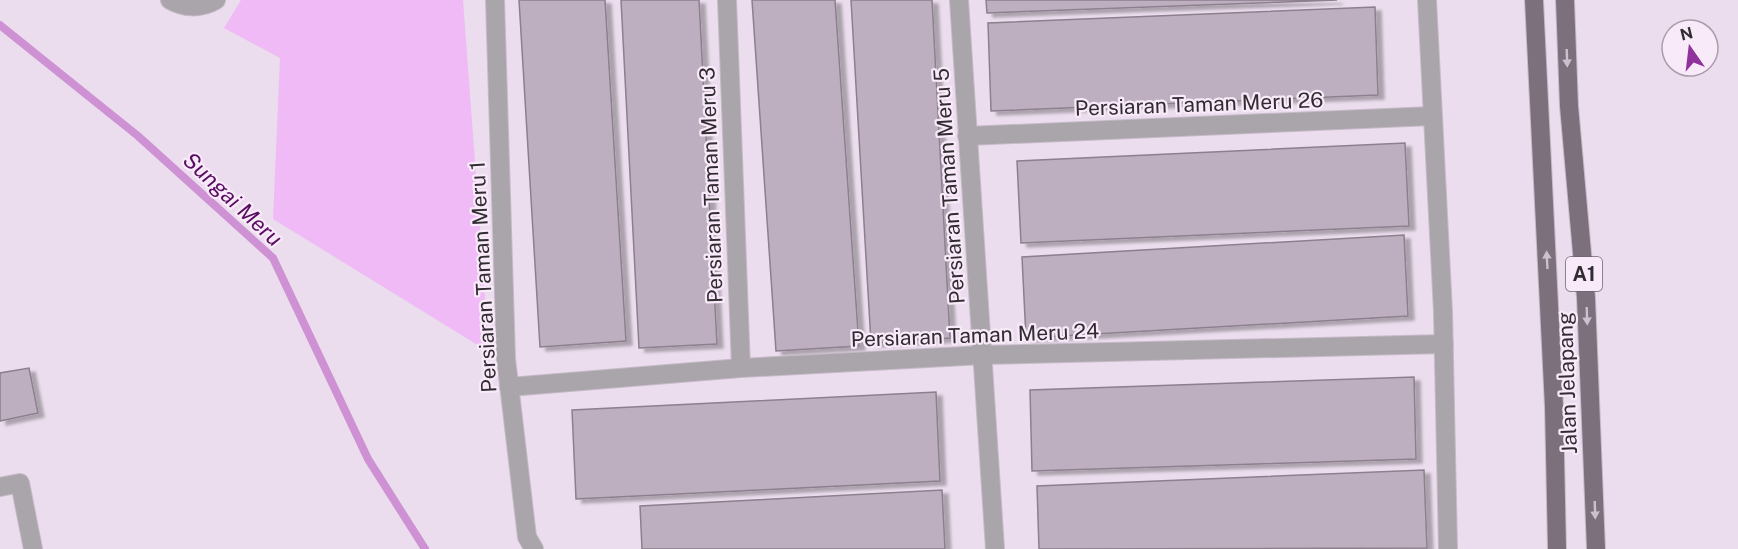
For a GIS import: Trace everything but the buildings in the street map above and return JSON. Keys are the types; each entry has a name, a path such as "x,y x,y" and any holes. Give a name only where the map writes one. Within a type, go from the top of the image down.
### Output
{"main road":[{"name":"Jalan Jelapang","path":"1534,0 1554,407 1557,549"},
{"name":"Jalan Jelapang","path":"1565,0 1569,106 1586,298 1596,549"}],"street":[{"path":"170,0 192,7 209,4 216,0"},
{"name":"Persiaran Taman Meru 1","path":"495,0 506,359 527,537 534,549"},
{"name":"Persiaran Taman Meru 3","path":"727,0 741,368"},
{"name":"Persiaran Taman Meru 5","path":"959,0 995,549"},
{"path":"1427,0 1444,344 1448,549"},
{"name":"Persiaran Taman Meru 26","path":"967,136 1432,116"},
{"name":"Persiaran Taman Meru 24","path":"509,387 741,368 983,355 1444,344"},
{"path":"0,487 20,483 33,549"}],"shaded area":[{"path":"241,0 463,0 489,352 273,219 280,58 224,28"}],"waterway":[{"name":"Sungai Meru","path":"0,25 138,136 273,258 368,459 425,549"}]}
